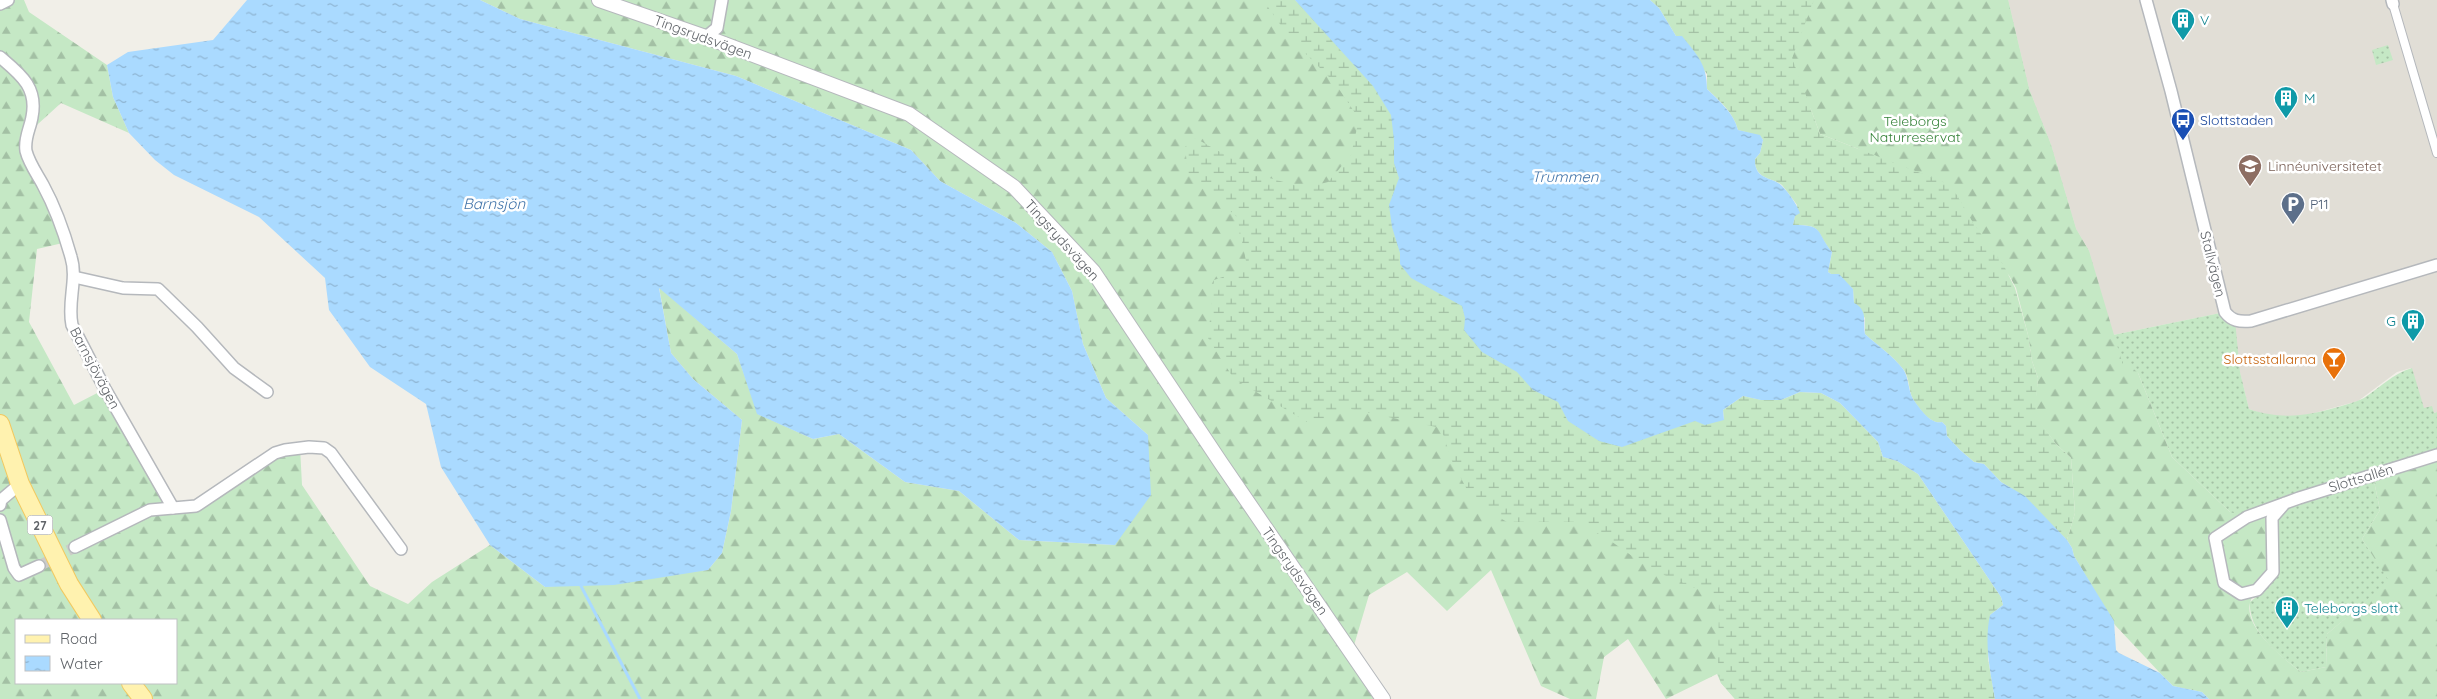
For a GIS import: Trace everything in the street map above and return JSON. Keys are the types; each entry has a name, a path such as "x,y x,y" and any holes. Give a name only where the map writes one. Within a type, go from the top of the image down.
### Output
{"main road":[{"name":"27","path":"0,424 20,484 70,584 91,619"},
{"path":"132,684 142,699"}],"street":[{"path":"0,4 8,0"},
{"name":"Tingsrydsvägen","path":"599,0 909,114 1014,187 1094,271 1221,463 1383,699"},
{"path":"706,38 717,28 722,0"},
{"name":"Stallvägen","path":"2146,0 2171,91 2225,312 2230,318 2242,322 2251,321 2437,265"},
{"path":"2392,2 2437,153"},
{"name":"Barnsjövägen","path":"0,57 26,78 30,89 32,117 26,134 26,149 30,162 56,213 72,259 74,277 70,315 76,336 173,508"},
{"path":"74,277 122,288 158,289 197,326 234,368 267,392"},
{"path":"75,547 150,510 196,506 275,453 309,447 324,448 340,464 401,549"},
{"name":"Slottsallén","path":"2285,503 2272,518 2273,572 2257,590 2240,594 2224,583 2215,538 2247,517 2285,503 2437,455"},
{"path":"0,505 1,500 20,484"},
{"path":"0,520 19,575 39,566"}],"shaded area":[{"name":"Linnéuniversitetet","path":"2008,0 2437,0 2437,412 2434,413 2424,409 2411,368 2397,372 2358,401 2311,414 2292,417 2269,416 2249,409 2225,312 2113,335 2089,251 2076,229 2051,145 2029,89"}],"green space":[{"path":"0,0 24,0 29,12 107,65 113,97 129,133 61,103 27,134 26,149 67,242 37,249 29,322 74,405 105,389 173,508 186,509 275,453 300,447 302,485 370,586 408,604 432,582 490,545 545,587 708,570 722,553 731,511 742,420 693,379 671,353 659,287 737,354 758,414 813,439 839,434 905,482 959,491 1019,540 1115,545 1148,435 1106,398 1083,344 1072,291 1052,252 1016,223 940,181 911,150 736,76 520,19 480,0 1295,0 1995,699 1735,699 1721,683 1717,674 1666,699 1628,639 1604,657 1596,699 1570,699 1541,686 1491,570 1447,611 1407,572 1369,595 1352,652 1383,699 0,699"},
{"path":"1263,0 1295,0 1373,86 1391,115 1394,163 1399,178 1389,205 1392,227 1400,253 1400,264 1411,278 1462,306 1465,318 1464,330 1482,352 1517,372 1533,390 1559,402 1568,421 1599,441 1622,447 1696,421 1724,419 1723,410 1743,396 1762,400 1781,400 1800,392 1821,393 1840,403 1878,442 1883,457 1897,461 1918,474 2001,597 2003,605 1990,615 1988,659 1995,699 1735,699 1721,683 1718,674 1719,598 1652,570 1605,537 1575,522 1507,522 1474,503 1452,461 1441,428 1345,408 1319,429 1234,379 1208,338 1214,280 1237,272 1246,261 1237,217 1188,173 1185,147 1195,138 1263,176 1304,188 1328,182 1351,155 1359,119 1335,83 1289,37"},
{"path":"1650,0 1814,0 1792,58 1820,134 1951,185 1973,223 2004,266 2015,288 2028,335 2032,361 2038,378 2035,415 2056,444 2071,458 2075,513 2067,540 2017,492 2001,482 1984,464 1974,462 1960,450 1947,436 1946,426 1942,422 1933,421 1918,407 1911,395 1907,376 1903,369 1865,334 1865,318 1854,303 1853,289 1828,272 1832,252 1818,231 1810,226 1793,225 1797,205 1782,185 1761,175 1758,171 1755,159 1760,153 1763,140 1760,136 1738,130 1729,112 1707,89 1707,74 1676,36 1659,8"},
{"name":"Teleborgs Naturreservat","path":"1681,0 2008,0 2029,89 2051,145 2076,229 2089,251 2113,335 2225,312 2235,320 2240,372 2249,409 2272,415 2294,416 2327,410 2355,402 2364,398 2398,374 2412,368 2424,408 2432,406 2434,413 2437,412 2437,455 2374,481 2380,510 2362,539 2390,581 2327,634 2326,667 2301,672 2283,658 2259,633 2251,613 2250,602 2271,585 2268,543 2230,512 2172,457 2138,373 2121,369"},
{"name":"Teleborgs Naturreservat","path":"1814,0 2008,0 2029,89 2051,145 2076,229 2089,251 2123,365 2123,359 2138,373 2172,457 2230,512 2247,517 2272,518 2273,572 2254,594 2250,603 2250,613 2253,622 2266,642 2301,672 2326,667 2327,634 2389,581 2362,539 2380,510 2374,481 2377,474 2437,460 2437,699 2209,699 2202,692 2173,686 2115,625 2074,556 2067,540 2075,513 2071,458 2056,444 2034,415 2038,378 2032,361 2028,335 2016,288 2004,266 1973,223 1951,185 1820,134 1792,58"},
{"path":"2388,45 2393,60 2376,65 2372,50"}],"water":[{"name":"Barnsjön","path":"247,0 480,0 520,19 736,76 911,150 940,181 1016,223 1052,252 1072,291 1083,344 1106,398 1148,435 1151,495 1115,545 1019,540 959,491 905,482 839,434 813,439 757,414 737,354 659,288 671,353 693,379 742,420 731,511 722,553 708,570 614,585 545,587 490,545 441,467 426,404 370,367 329,310 325,278 259,217 174,175 155,160 129,133 113,97 107,65 128,52 213,40"},
{"name":"Trummen","path":"1295,0 1650,0 1659,8 1676,36 1682,36 1697,55 1703,66 1707,80 1707,89 1729,113 1738,130 1760,135 1763,140 1760,153 1755,159 1758,171 1761,175 1779,183 1792,198 1800,213 1795,216 1793,225 1810,226 1821,234 1832,252 1828,272 1839,274 1853,289 1854,303 1863,312 1865,334 1903,369 1911,395 1922,411 1933,421 1942,422 1946,426 1947,436 1960,450 1974,462 1984,464 2001,482 2025,496 2067,540 2074,556 2114,621 2116,650 2160,673 2173,686 2202,692 2209,699 1995,699 1988,657 1988,626 1990,615 2003,605 2001,597 1918,474 1897,461 1883,457 1878,442 1840,403 1821,393 1800,392 1781,400 1761,400 1743,396 1723,410 1724,420 1705,425 1695,421 1622,447 1599,441 1568,421 1558,402 1533,390 1517,372 1482,352 1464,330 1465,318 1462,306 1411,278 1400,264 1400,253 1392,227 1389,205 1399,178 1394,163 1391,115 1373,86"}],"waterway":[{"path":"581,586 640,699"}],"tunnel":[{"path":"39,566 75,547"}],"place":[{"name":"V","path":"2183,41"},
{"name":"M","path":"2286,119"},
{"name":"Slottstaden","path":"2183,141"},
{"name":"Linnéuniversitetet","path":"2250,187"},
{"name":"P11","path":"2293,225"},
{"name":"G","path":"2413,342"},
{"name":"Slottsstallarna","path":"2334,380"},
{"name":"Teleborgs slott","path":"2287,629"}]}
